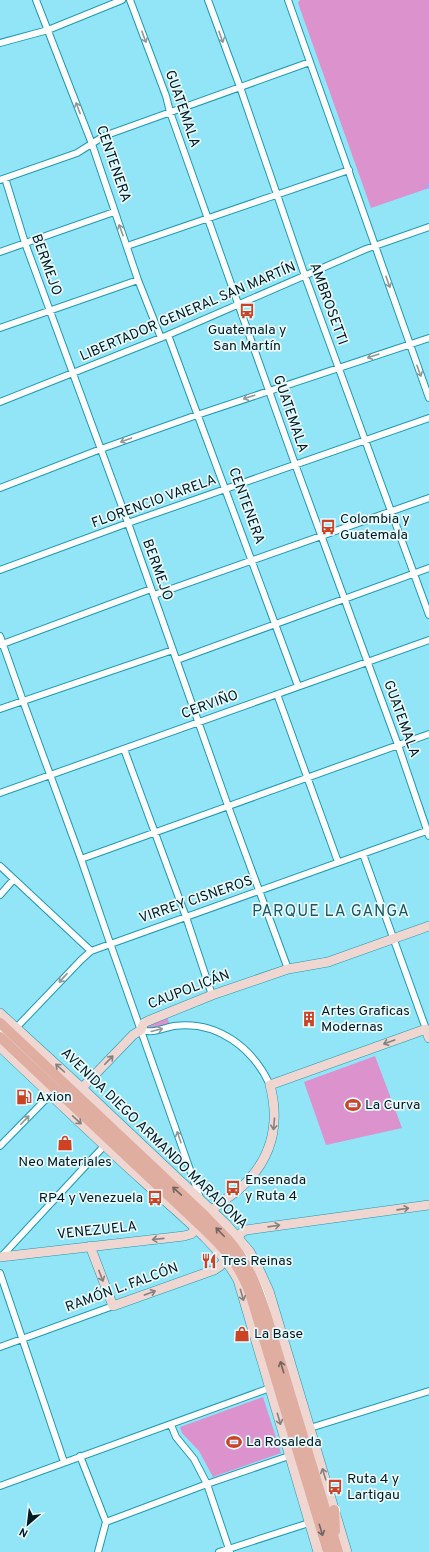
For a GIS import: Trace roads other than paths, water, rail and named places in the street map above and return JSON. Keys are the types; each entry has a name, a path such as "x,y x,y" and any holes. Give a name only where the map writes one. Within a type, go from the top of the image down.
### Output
{"main road":[{"name":"AVENIDA DIEGO ARMANDO MARADONA","path":"0,1023 13,1031 232,1250 250,1272 258,1292 335,1551"},
{"name":"AVENIDA DIEGO ARMANDO MARADONA","path":"0,1040 53,1093 203,1221"},
{"path":"334,1510 335,1551"}],"street":[{"name":"CENTENERA","path":"36,0 92,144 138,280 161,338"},
{"path":"0,43 48,30 122,0"},
{"name":"GUATEMALA","path":"130,0 166,96 170,112 295,464 398,745 428,832"},
{"name":"AMBROSETTI","path":"208,0 240,87 305,276 429,615"},
{"path":"288,0 429,398"},
{"path":"2,179 77,153 104,136 310,62"},
{"path":"127,246 349,170"},
{"name":"BERMEJO","path":"2,179 288,969"},
{"path":"0,252 114,212"},
{"name":"LIBERTADOR GENERAL SAN MARTÍN","path":"0,402 161,338 375,246 429,227"},
{"path":"0,328 138,280"},
{"name":"CENTENERA","path":"168,335 196,415 276,624 298,686"},
{"path":"0,488 101,449 196,415 429,338"},
{"name":"FLORENCIO VARELA","path":"0,570 295,464 429,418"},
{"path":"1,644 152,592 251,561 429,498"},
{"path":"177,660 429,568"},
{"path":"0,636 1,644 81,859 201,1200"},
{"name":"CERVIÑO","path":"0,793 429,640"},
{"path":"0,709 173,650"},
{"path":"277,694 338,862"},
{"path":"81,859 429,734"},
{"path":"124,749 186,917 212,995"},
{"name":"VIRREY CISNEROS","path":"0,1040 13,1031 91,951 338,862 428,832"},
{"path":"141,1030 148,1032 174,1026 190,1025 220,1032 234,1040 248,1052 258,1064 270,1085 428,1032 363,854"},
{"path":"0,866 91,951"},
{"path":"0,894 14,879"},
{"name":"CAUPOLICÁN","path":"82,1088 133,1035 141,1030 144,1023 148,1021 212,995 288,969 328,962 429,926"},
{"path":"168,1012 174,1026"},
{"name":"AVENIDA DIEGO ARMANDO MARADONA","path":"0,1013 13,1031 82,1088 201,1200 203,1221"},
{"name":"VENEZUELA","path":"0,1257 191,1234 203,1221 243,1185 261,1162 268,1150 273,1134 275,1119 270,1085"},
{"path":"0,1146 53,1093 82,1088"},
{"name":"AVENIDA DIEGO ARMANDO MARADONA","path":"53,1093 104,1146 203,1221 232,1250 255,1262 269,1291 347,1552"},
{"path":"0,1257 104,1146"},
{"path":"232,1250 246,1230 429,1205"},
{"path":"90,1246 113,1306"},
{"name":"AVENIDA DIEGO ARMANDO MARADONA","path":"232,1250 238,1280 318,1552"},
{"name":"RAMÓN L. FALCÓN","path":"0,1347 214,1270 220,1266 232,1250"},
{"path":"0,1273 21,1339 64,1462"},
{"path":"0,1486 270,1388"},
{"path":"310,1428 429,1391"},
{"path":"171,1425 179,1442 194,1459 207,1484 230,1551"},
{"path":"80,1456 106,1522 98,1552"},
{"path":"106,1522 207,1484 289,1456"},
{"path":"219,1552 230,1551 309,1522"}],"waterway":[{"path":"427,188 429,184"}],"place":[{"name":"Guatemala y San Martín","path":"247,311"},
{"name":"Colombia y Guatemala","path":"328,527"},
{"name":"Artes Graficas Modernas","path":"309,1019"},
{"name":"Axion","path":"24,1097"},
{"name":"La Curva","path":"353,1105"},
{"name":"Neo Materiales","path":"65,1143"},
{"name":"Ensenada y Ruta 4","path":"233,1188"},
{"name":"RP4 y Venezuela","path":"155,1198"},
{"name":"Tres Reinas","path":"209,1261"},
{"name":"La Base","path":"242,1334"},
{"name":"La Rosaleda","path":"234,1442"},
{"name":"Ruta 4 y Lartigau","path":"335,1487"}],"district":[{"name":"PARQUE LA GANGA","path":"331,912"}]}
